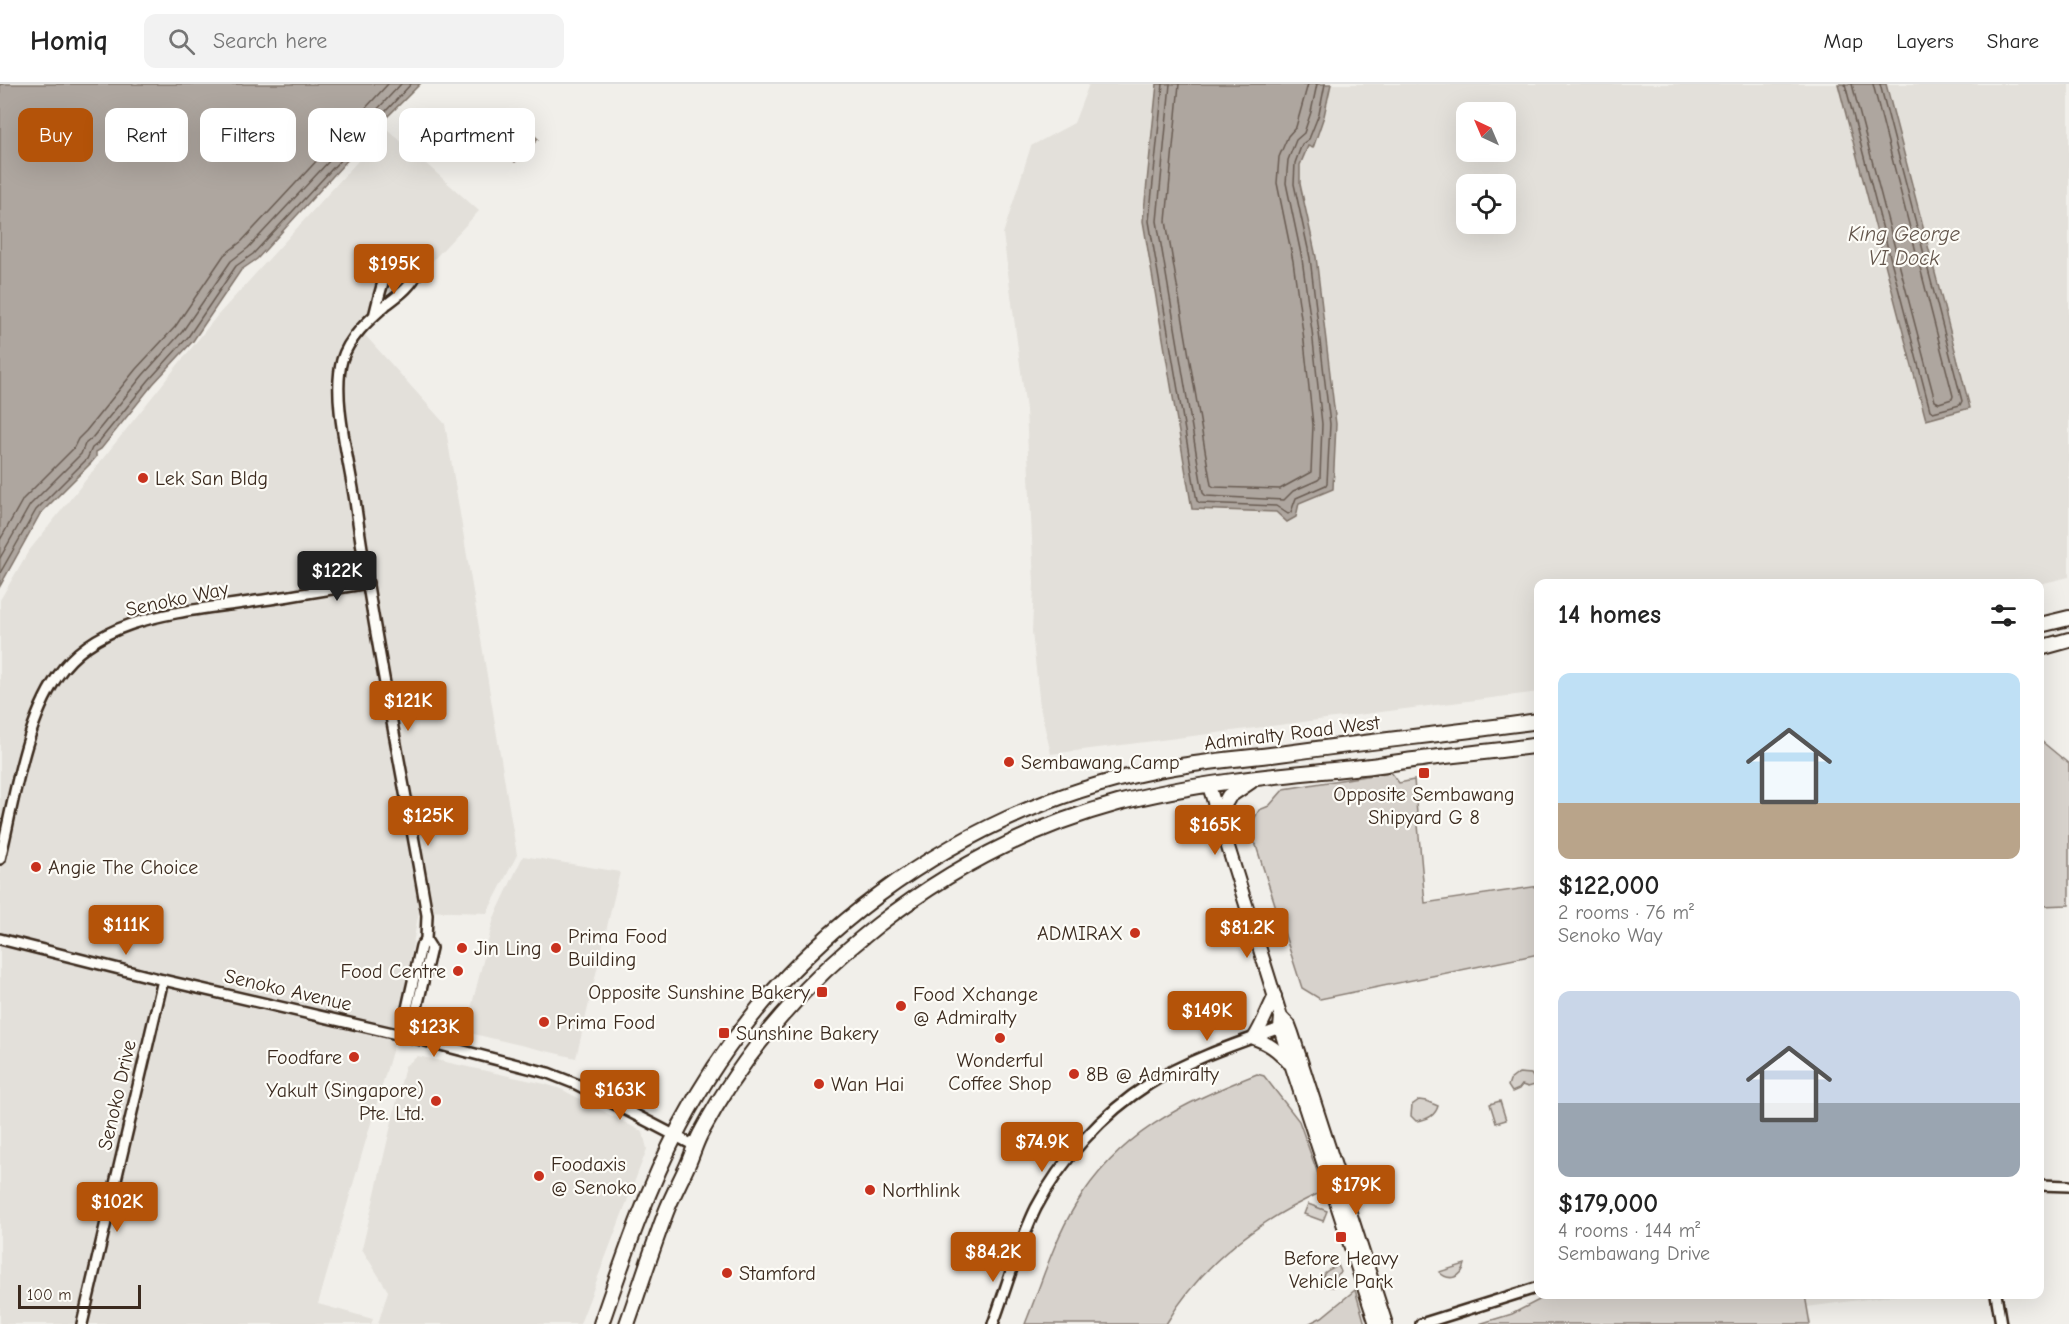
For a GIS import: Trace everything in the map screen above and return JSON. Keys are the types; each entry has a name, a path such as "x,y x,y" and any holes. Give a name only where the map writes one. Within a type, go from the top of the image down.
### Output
{"main road":[{"path":"2044,624 2069,618"},
{"path":"2044,647 2069,640"},
{"name":"Admiralty Road West","path":"601,1324 643,1208 676,1135 714,1067 757,1009 805,958 872,898 920,865 958,842 1060,796 1129,776 1181,767 1534,722"},
{"name":"Admiralty Road West","path":"627,1324 667,1210 695,1146 718,1103 768,1033 796,1002 847,951 920,893 995,850 1070,818 1119,803 1255,778 1367,767 1534,746"},
{"path":"1181,767 1202,773 1206,777 1283,1023 1386,1324"},
{"path":"1218,817 1230,796 1255,778"},
{"path":"1275,996 1254,1038 1277,1049 1292,1067"},
{"path":"1283,1023 1292,1067 1376,1324"}],"street":[{"path":"374,316 384,276 390,267 398,259 403,258 416,265 417,272 410,285 374,316 353,339 343,357 338,383 368,583 427,915 426,940 421,946 406,1036"},
{"name":"Senoko Way","path":"0,859 19,775 38,713 57,676 75,656 99,638 139,621 368,583"},
{"name":"Senoko Avenue","path":"0,939 163,980 406,1036 562,1078 695,1146"},
{"name":"Senoko Drive","path":"82,1324 163,980"},
{"path":"993,1324 1036,1209 1073,1152 1110,1114 1151,1083 1192,1062 1254,1038 1283,1023"},
{"path":"2044,1185 2069,1186"},
{"path":"1421,1324 1534,1289"},
{"path":"1997,1299 2001,1324"}],"shaded area":[{"path":"1089,84 1157,84 1143,221 1192,508 1276,512 1299,503 1336,424 1316,257 1300,184 1300,165 1308,146 1312,147 1324,116 1331,84 2069,84 2069,577 2044,583 2044,579 1534,579 1534,693 1051,754 1040,707 1032,632 1034,583 1026,410 1003,234 1031,146 1074,123"},
{"path":"387,129 399,140 399,162 424,162 479,211 364,334 445,424 517,855 487,913 419,911 395,1041 318,1304 373,1319 371,1324 0,1324 0,600 28,552 217,316 357,162 387,162"},
{"path":"2044,743 2069,764 2069,905 2044,906"},
{"path":"1391,772 1399,783 1414,780 1425,903 1534,887 1534,955 1320,999 1302,988 1250,827 1259,810 1269,806 1284,789"},
{"name":"Prima Food","path":"523,856 620,872 576,1058 465,1032 494,918"},
{"path":"418,1056 561,1089 643,1132 647,1149 580,1324 378,1324 388,1291 362,1249 405,1066"},
{"path":"1519,1073 1531,1074 1534,1085 1528,1087 1522,1085 1512,1092 1508,1086 1510,1080"},
{"path":"1257,1074 1264,1076 1299,1121 1324,1191 1277,1215 1234,1245 1197,1281 1166,1324 1025,1324 1067,1220 1092,1181 1111,1159 1132,1140 1178,1110"},
{"path":"1419,1100 1438,1106 1430,1117 1416,1121 1411,1116 1412,1105"},
{"path":"1500,1101 1506,1120 1496,1123 1490,1104"},
{"path":"1308,1204 1327,1211 1323,1221 1304,1214"},
{"path":"1465,1264 1461,1273 1455,1277 1447,1277 1439,1272"},
{"path":"1338,1265 1341,1272 1337,1275 1334,1287 1324,1286 1324,1274"},
{"path":"1355,1290 1365,1324 1308,1324 1322,1317"},
{"path":"1541,1299 1806,1299 1810,1324 1479,1324 1512,1314"},
{"path":"1806,1299 1867,1299 1807,1307"}],"water":[{"path":"0,84 420,84 387,117 387,108 308,108 308,162 346,162 257,259 241,270 193,341 153,384 101,449 96,452 96,457 91,463 40,514 0,586"},
{"path":"1157,84 1331,84 1324,116 1313,148 1308,146 1300,165 1300,184 1316,257 1336,424 1333,489 1299,503 1296,517 1287,522 1276,512 1192,509 1143,221"},
{"name":"King George VI Dock","path":"1838,84 1886,84 1970,408 1926,420"}],"place":[{"name":"Lek San Bldg","path":"143,478"},
{"name":"Sembawang Camp","path":"1009,762"},
{"name":"Opposite Sembawang Shipyard G 8","path":"1424,773"},
{"name":"Angie The Choice","path":"36,867"},
{"name":"ADMIRAX","path":"1135,933"},
{"name":"Jin Ling","path":"462,948"},
{"name":"Prima Food Building","path":"556,948"},
{"name":"Food Centre","path":"458,971"},
{"name":"Opposite Sunshine Bakery","path":"822,992"},
{"name":"Food Xchange @ Admiralty","path":"901,1006"},
{"name":"Prima Food","path":"544,1022"},
{"name":"Sunshine Bakery","path":"724,1033"},
{"name":"Wonderful Coffee Shop","path":"1000,1038"},
{"name":"Foodfare","path":"354,1057"},
{"name":"8B @ Admiralty","path":"1074,1074"},
{"name":"Wan Hai","path":"819,1084"},
{"name":"Yakult (Singapore) Pte. Ltd.","path":"436,1101"},
{"name":"Foodaxis @ Senoko","path":"539,1176"},
{"name":"Northlink","path":"870,1190"},
{"name":"Before Heavy Vehicle Park","path":"1341,1237"},
{"name":"Stamford","path":"727,1273"}]}
